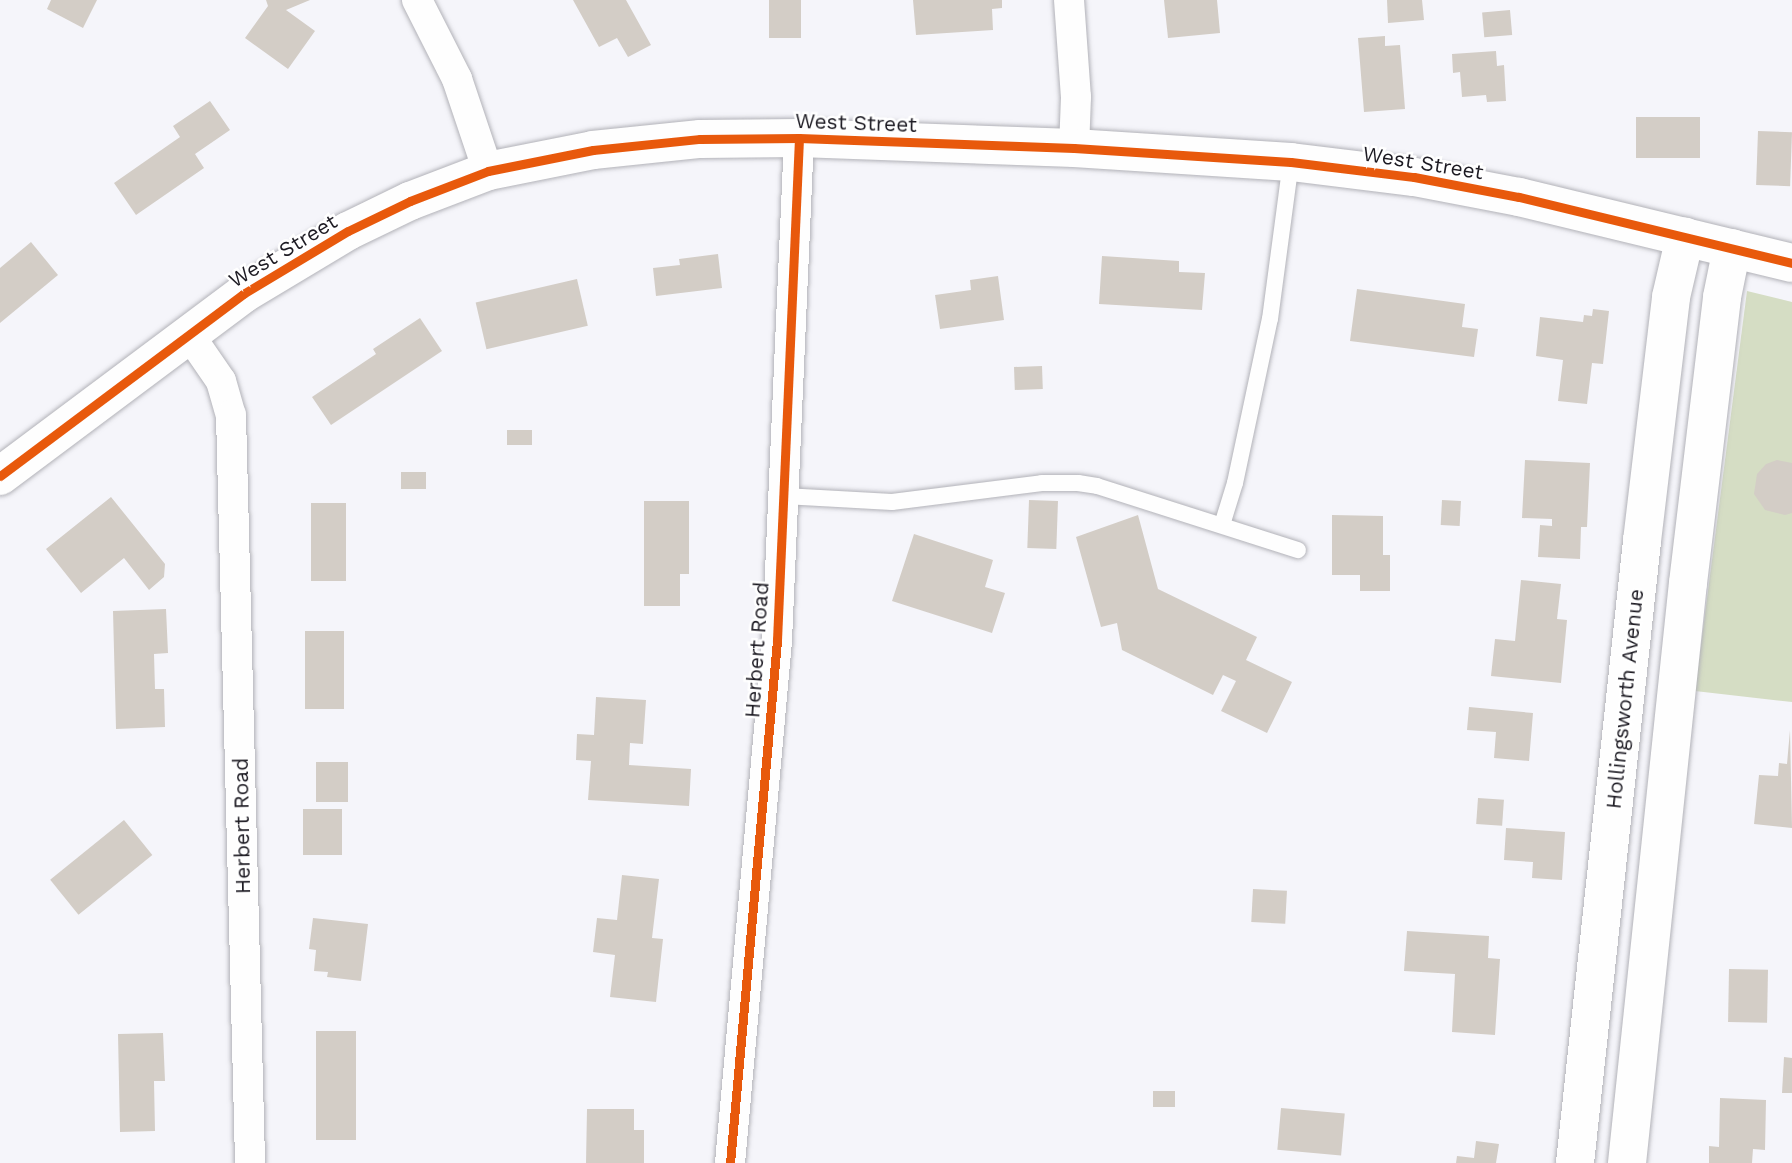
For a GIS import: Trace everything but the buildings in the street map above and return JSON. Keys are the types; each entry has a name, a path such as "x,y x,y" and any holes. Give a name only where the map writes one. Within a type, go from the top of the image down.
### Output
{"street":[{"path":"418,0 461,89 488,171"},
{"path":"1069,0 1076,97 1074,148"},
{"name":"West Street","path":"0,476 188,333 275,272 348,231 410,201 488,171 631,145 700,139 799,138 1074,148 1291,162 1475,188 1792,263"},
{"name":"Herbert Road","path":"730,1163 775,667 799,138"},
{"name":"Hollingsworth Avenue","path":"1575,1163 1671,297 1685,237"},
{"path":"1628,1163 1688,583 1722,297 1732,248"},
{"name":"Herbert Road","path":"188,333 221,380 231,415 250,1163"},
{"path":"1638,577 1688,583"},
{"path":"1591,1018 1642,1024"}],"lane":[{"path":"1222,525 1235,482 1272,308 1291,162"},
{"path":"784,496 913,501 1060,481 1097,486 1298,550"}],"green space":[{"path":"1747,291 1792,302 1792,702 1695,691"}],"cycle path":[{"path":"0,476 243,294 348,231 410,201 488,171 593,150 700,139 799,138 1074,148 1291,162 1414,177 1519,197 1792,263"},
{"path":"730,1163 777,640 799,138"}]}
